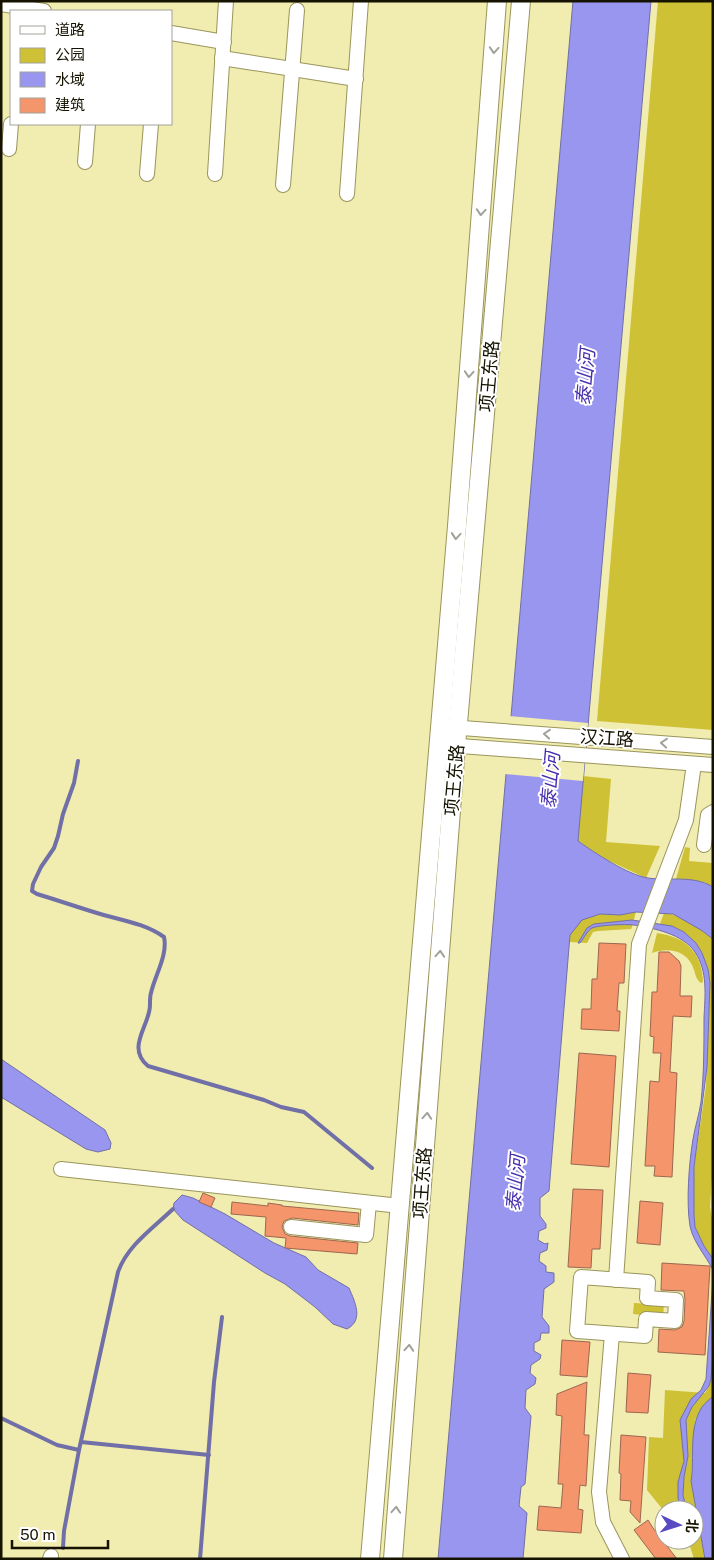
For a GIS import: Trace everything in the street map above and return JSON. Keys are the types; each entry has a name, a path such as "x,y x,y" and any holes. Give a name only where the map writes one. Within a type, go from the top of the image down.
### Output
{"main road":[{"name":"项王东路","path":"370,1559 458,516 497,1"},
{"name":"项王东路","path":"393,1559 456,746 522,1"}],"street":[{"path":"215,174 226,1"},
{"path":"347,194 362,1"},
{"path":"1,4 38,10"},
{"path":"283,185 297,10"},
{"path":"172,33 224,42"},
{"path":"222,58 356,79"},
{"path":"9,149 11,125"},
{"path":"85,162 88,125"},
{"path":"147,174 151,125"},
{"name":"汉江路","path":"439,726 713,747"},
{"name":"汉江路","path":"438,744 713,765"},
{"path":"616,1280 639,944 686,820 694,764"},
{"path":"675,849 708,845 708,815 713,812"},
{"path":"61,1169 400,1206"},
{"path":"290,1228 366,1235 369,1203"},
{"path":"580,1278 616,1280 648,1282 647,1298 676,1300 675,1321 646,1319 645,1336 577,1331 580,1278"},
{"path":"612,1334 600,1492 603,1522 622,1559"}],"green space":[{"path":"658,1 713,1 713,730 597,721"},
{"path":"583,776 611,779 606,842 660,846 646,878 605,859 578,841"},
{"path":"685,847 690,848 689,861 713,863 713,887 704,882 676,879"},
{"path":"636,912 631,929 593,932 587,943 570,942 570,935 581,920 600,914 620,915"},
{"path":"664,913 683,919 713,939 713,1161 710,1207 713,1224 713,1259 695,1227 694,1215 694,1167 706,1086 710,983 702,953 696,943 677,928 660,924"},
{"path":"657,933 684,942 696,954 702,971 703,982 701,983 698,980 691,963 682,954 671,950 652,953"},
{"path":"634,1303 664,1305 663,1317 633,1314"},
{"path":"713,1355 713,1396 695,1420 691,1481 694,1500 655,1500 647,1490 649,1437 663,1438 665,1390 705,1393 711,1380"},
{"path":"691,1550 703,1550 705,1559 694,1559"}],"water":[{"name":"泰山河","path":"573,1 651,1 578,841 631,873 656,879 698,881 713,887 713,939 673,914 636,912 620,915 600,914 582,920 570,935 549,1191 540,1198 540,1216 546,1224 546,1228 539,1231 538,1240 545,1244 548,1243 547,1250 540,1253 539,1261 546,1266 546,1272 554,1273 554,1282 544,1289 542,1317 549,1326 549,1333 541,1333 540,1340 534,1343 534,1351 541,1355 540,1359 531,1365 530,1373 536,1378 535,1384 526,1390 525,1408 531,1416 525,1484 521,1487 519,1506 527,1513 523,1559 438,1559"},
{"path":"632,920 672,926 684,932 696,943 708,969 710,983 707,1067 694,1167 694,1215 695,1227 713,1259 713,1270 692,1232 688,1206 690,1159 701,1102 703,1070 705,984 699,959 690,946 675,936 634,925 612,925 592,928 578,943 587,928 594,924"},
{"path":"1,1059 105,1130 111,1143 110,1149 98,1152 86,1149 1,1097"},
{"path":"182,1195 193,1198 225,1214 274,1243 306,1257 318,1270 349,1288 357,1310 355,1321 347,1329 333,1324 315,1307 285,1284 183,1220 173,1209 174,1203"},
{"path":"713,1278 713,1355 711,1379 709,1386 692,1407 686,1420 688,1456 684,1477 684,1500 678,1500 678,1482 684,1461 680,1420 691,1399 701,1390 706,1379"},
{"path":"713,1396 713,1559 705,1559 704,1500 694,1500 691,1481 693,1434 702,1407"}],"pier":[{"path":"509,716 588,723 583,781 504,774"}],"building":[{"path":"599,943 626,944 624,983 619,983 617,1011 620,1011 619,1031 581,1029 582,1009 591,1009 592,979 597,979"},
{"path":"659,952 669,952 679,961 681,966 680,996 692,996 691,1017 673,1016 670,1072 677,1073 672,1177 654,1176 655,1166 645,1166 650,1081 659,1082 661,1053 653,1053 654,1037 650,1036 652,992 657,992"},
{"path":"579,1053 616,1056 609,1167 571,1164"},
{"path":"573,1189 603,1190 600,1249 592,1249 591,1268 568,1267"},
{"path":"203,1193 215,1198 211,1207 199,1202"},
{"path":"640,1201 663,1203 660,1245 637,1243"},
{"path":"232,1202 268,1206 268,1203 359,1213 358,1225 292,1218 284,1221 282,1227 285,1234 290,1236 358,1243 357,1254 285,1248 286,1238 265,1236 266,1217 231,1214"},
{"path":"662,1263 710,1266 705,1355 658,1352 659,1329 675,1330 682,1327 685,1300 684,1291 661,1290"},
{"path":"562,1340 590,1342 587,1377 560,1375"},
{"path":"628,1373 651,1375 648,1413 626,1412"},
{"path":"587,1382 584,1435 589,1435 586,1486 580,1485 578,1509 583,1510 581,1533 537,1530 539,1506 561,1508 563,1484 558,1484 562,1416 556,1415 557,1394"},
{"path":"621,1435 646,1437 640,1523 630,1512 631,1501 620,1500"},
{"path":"648,1520 654,1529 654,1550 670,1550 677,1559 656,1559 634,1530"}],"waterway":[{"path":"78,761 74,783 54,848 41,867 33,884 32,891 140,925 164,937 163,958 150,995 150,1010 138,1046 142,1060 148,1066 264,1100 281,1107 304,1112 372,1168"},
{"path":"63,1548 64,1531 79,1450 118,1272 134,1246 173,1209"},
{"path":"200,1559 214,1382 222,1317"},
{"path":"1,1418 57,1445 79,1450"},
{"path":"81,1442 209,1455"}]}
